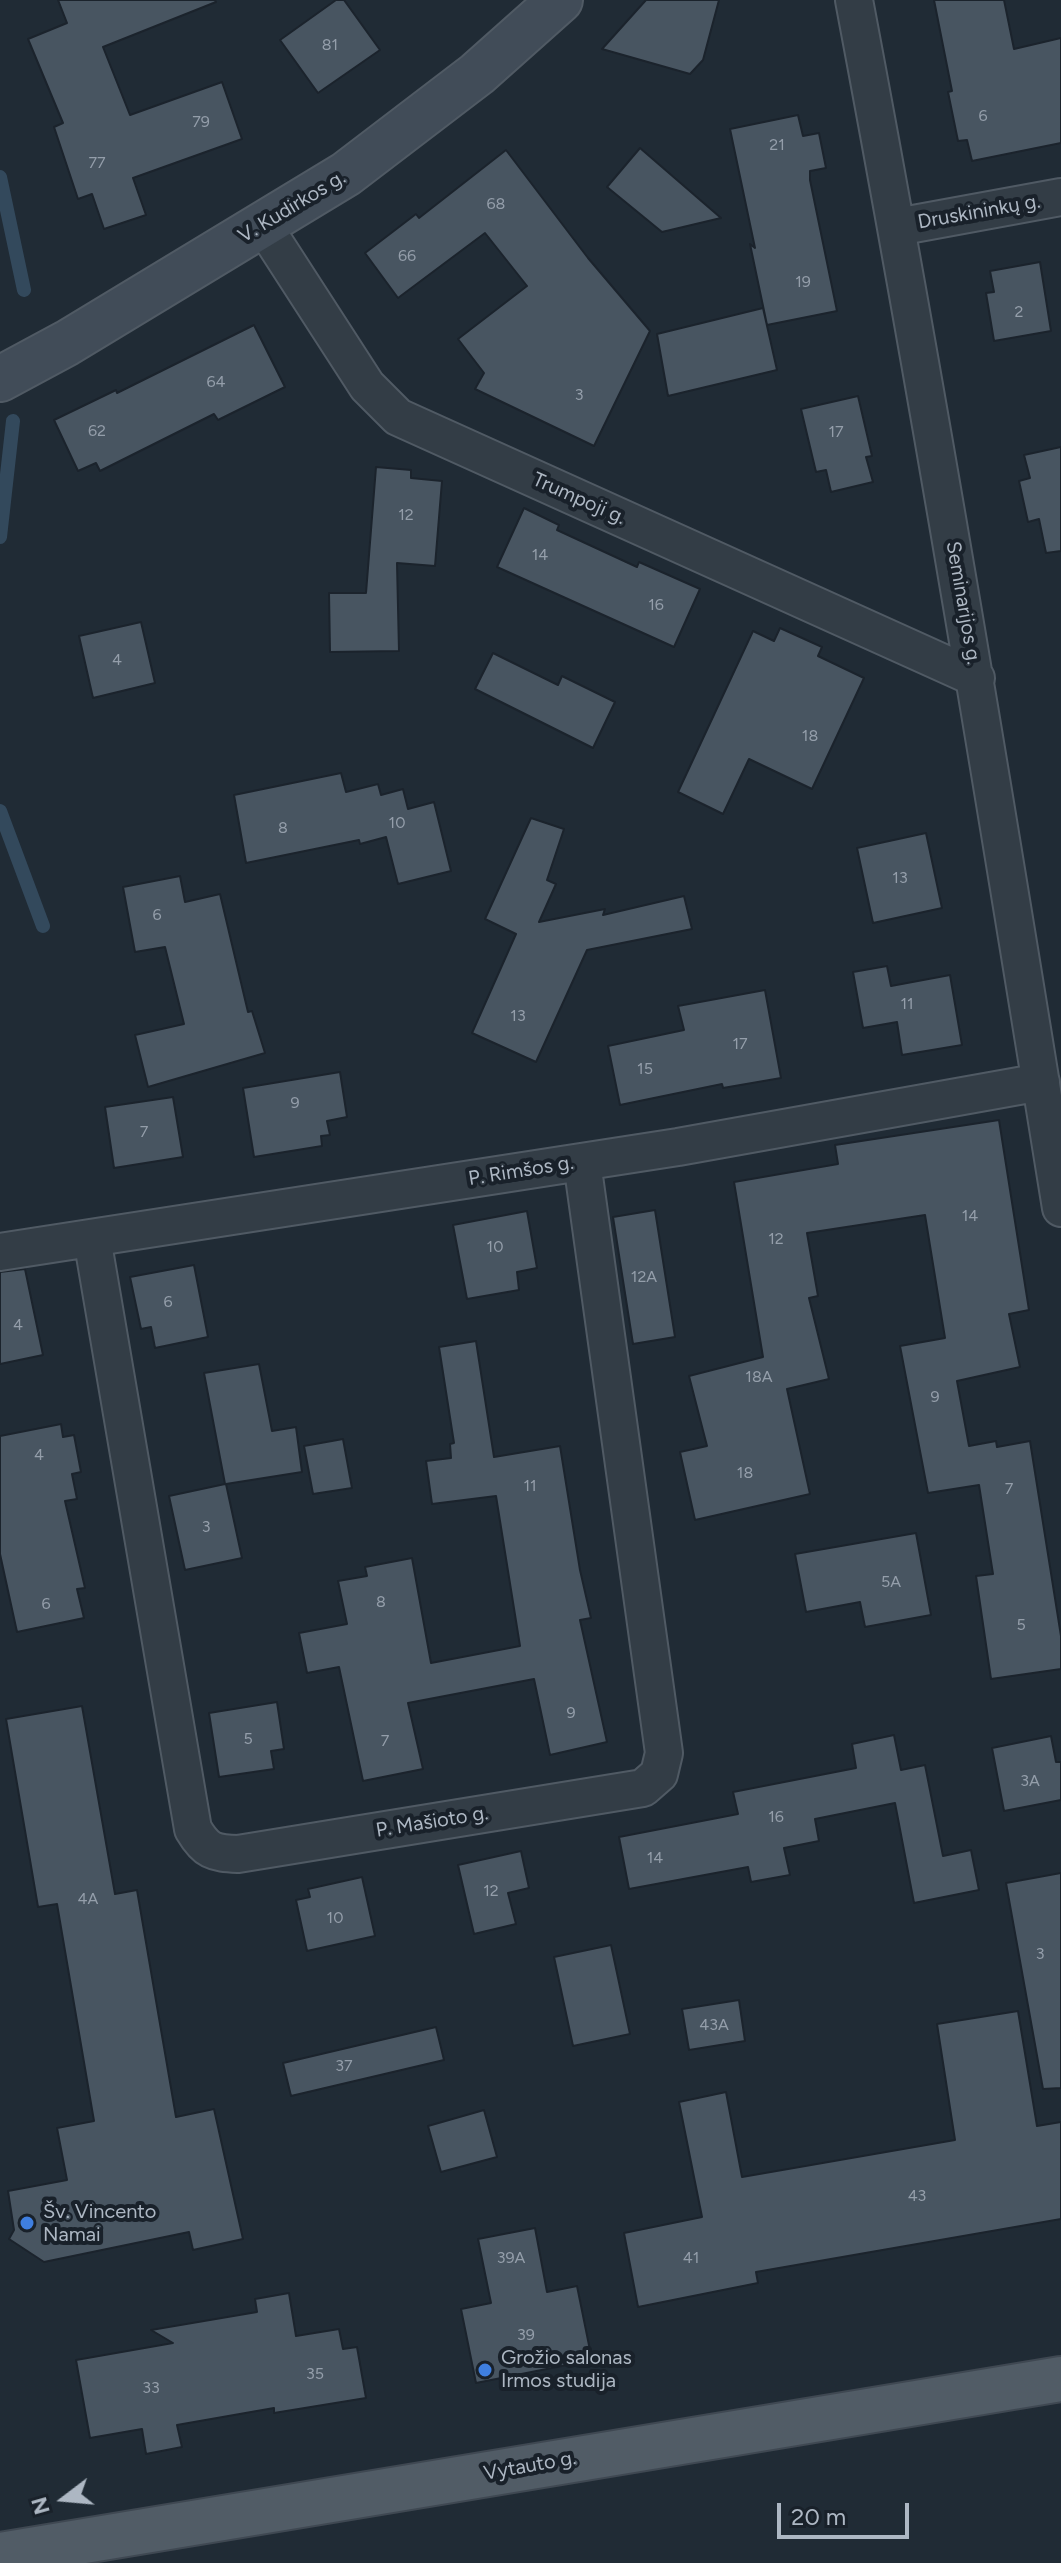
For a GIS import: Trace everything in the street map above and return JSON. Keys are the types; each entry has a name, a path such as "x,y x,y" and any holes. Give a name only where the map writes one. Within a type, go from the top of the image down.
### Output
{"main road":[{"name":"V. Kudirkos g.","path":"0,379 67,343 346,174 477,74 560,0"},
{"name":"Vytauto g.","path":"0,2555 1061,2379"}],"street":[{"name":"Seminarijos g.","path":"854,0 976,678 1061,1208"},
{"name":"Druskininkų g.","path":"897,227 1061,197"},
{"name":"Trumpoji g.","path":"263,225 367,386 398,417 976,678"},
{"name":"P. Rimšos g.","path":"0,1252 582,1162 1041,1082"},
{"name":"P. Mašioto g.","path":"92,1238 193,1829 202,1844 217,1853 238,1854 643,1788 659,1774 664,1753 582,1162"}],"building":[{"path":"58,0 216,2 103,47 130,115 222,82 242,139 133,178 146,215 104,229 92,194 78,199 54,127 63,123 28,39 67,23"},
{"path":"336,0 344,0 380,50 318,93 280,40"},
{"path":"646,0 719,0 703,60 690,74 602,49"},
{"path":"934,0 1004,0 1014,49 1061,38 1061,143 972,161 967,140 958,141 948,92 952,91"},
{"path":"798,115 803,136 819,133 826,168 810,171 810,180 837,311 767,325 750,244 755,248 730,129"},
{"path":"640,148 721,218 662,232 607,187"},
{"path":"506,150 588,258 650,331 594,446 475,389 484,373 458,339 527,286 485,233 398,298 365,253 416,214 419,218"},
{"path":"1040,262 1051,331 994,341 986,293 994,292 990,271"},
{"path":"763,308 777,370 668,396 657,334"},
{"path":"254,325 285,387 218,420 214,414 100,471 96,463 78,471 54,420 116,390 117,393"},
{"path":"858,396 872,456 866,457 873,482 831,492 826,470 816,472 801,409"},
{"path":"1061,447 1061,551 1046,553 1039,519 1028,522 1019,481 1030,478 1024,455"},
{"path":"376,467 411,470 411,478 442,481 435,566 397,563 399,651 330,652 329,593 366,593"},
{"path":"524,508 559,525 557,530 637,567 639,562 700,589 674,647 497,567"},
{"path":"141,622 155,683 93,698 79,636"},
{"path":"780,628 822,647 818,656 864,678 812,789 749,759 723,814 678,792 753,631 774,641"},
{"path":"493,653 558,685 562,676 615,702 593,748 475,689"},
{"path":"341,773 346,792 378,784 381,795 403,789 408,809 434,802 451,871 398,884 386,837 246,863 234,795"},
{"path":"531,818 564,829 547,880 556,884 539,922 605,909 603,915 684,896 692,929 587,950 536,1062 472,1033 516,934 485,919"},
{"path":"926,833 942,908 873,923 857,848"},
{"path":"180,876 185,902 220,894 248,1012 252,1011 265,1053 148,1087 135,1035 184,1024 165,947 135,952 123,887"},
{"path":"887,966 891,986 950,975 962,1045 902,1055 897,1022 863,1028 853,972"},
{"path":"765,990 781,1078 723,1088 722,1084 620,1105 608,1046 684,1030 678,1006"},
{"path":"340,1072 347,1117 327,1121 330,1135 321,1136 322,1146 254,1157 243,1088"},
{"path":"173,1097 183,1157 114,1168 105,1107"},
{"path":"999,1120 1029,1310 1009,1314 1020,1367 957,1381 969,1446 996,1441 997,1447 1030,1441 1061,1636 1061,1669 991,1679 976,1576 993,1574 979,1485 928,1493 900,1346 945,1338 925,1215 807,1233 818,1296 809,1298 829,1379 787,1389 810,1494 695,1520 680,1452 707,1446 689,1376 763,1357 734,1182 838,1164 835,1145"},
{"path":"655,1210 675,1337 633,1344 613,1217"},
{"path":"527,1211 537,1268 517,1272 519,1290 467,1299 453,1225"},
{"path":"194,1265 208,1337 155,1348 151,1327 141,1329 130,1277"},
{"path":"25,1269 43,1355 0,1364 0,1272"},
{"path":"476,1341 494,1457 560,1446 591,1618 580,1620 607,1742 550,1755 534,1679 408,1703 423,1769 363,1781 339,1667 307,1673 299,1633 347,1624 338,1581 367,1576 365,1567 412,1558 431,1663 520,1646 496,1496 432,1504 426,1461 451,1458 450,1444 454,1443 439,1347"},
{"path":"259,1364 272,1431 296,1427 302,1472 226,1484 242,1558 185,1570 169,1496 225,1484 204,1373"},
{"path":"61,1424 63,1437 74,1435 81,1472 72,1474 77,1499 65,1501 85,1588 77,1589 84,1618 17,1632 0,1554 0,1436"},
{"path":"343,1439 352,1488 313,1494 304,1446"},
{"path":"916,1533 931,1615 865,1627 860,1602 806,1612 795,1554"},
{"path":"277,1702 284,1749 271,1751 274,1769 219,1777 209,1713"},
{"path":"82,1706 115,1894 137,1890 176,2117 214,2109 243,2239 193,2250 189,2232 44,2262 9,2239 14,2230 8,2191 67,2180 57,2128 94,2121 57,1904 38,1907 6,1719"},
{"path":"894,1735 901,1770 925,1765 943,1856 971,1850 979,1890 914,1903 895,1803 815,1819 819,1841 784,1848 790,1875 751,1882 748,1867 629,1889 619,1837 738,1814 733,1792 856,1768 852,1744"},
{"path":"1051,1736 1056,1762 1061,1762 1061,1800 1004,1811 992,1748"},
{"path":"521,1851 529,1888 508,1893 516,1924 474,1934 458,1865"},
{"path":"1061,1873 1061,2088 1043,2089 1006,1883"},
{"path":"362,1877 375,1936 307,1951 296,1900 310,1897 308,1889"},
{"path":"611,1945 630,2034 573,2046 554,1957"},
{"path":"739,2000 745,2041 689,2050 682,2009"},
{"path":"1018,2011 1037,2126 1061,2122 1061,2219 756,2272 758,2283 638,2307 624,2233 702,2217 679,2102 726,2092 742,2177 955,2140 937,2024"},
{"path":"436,2027 444,2060 291,2096 283,2063"},
{"path":"484,2110 497,2157 441,2172 428,2126"},
{"path":"535,2228 547,2292 577,2286 592,2360 476,2383 461,2309 491,2303 478,2239"},
{"path":"289,2293 296,2336 339,2329 343,2349 357,2347 366,2398 274,2413 274,2408 177,2425 182,2447 146,2454 142,2429 90,2438 76,2360 173,2343 151,2330 257,2312 255,2299"}],"waterway":[{"path":"0,177 24,290"},
{"path":"0,537 13,421"},
{"path":"0,811 43,926"}],"place":[{"name":"Šv. Vincento Namai","path":"27,2223"},
{"name":"Grožio salonas Irmos studija","path":"485,2370"}]}
